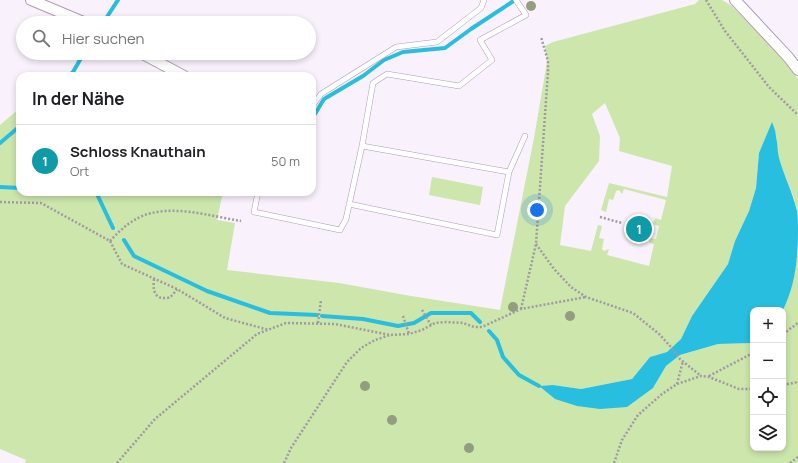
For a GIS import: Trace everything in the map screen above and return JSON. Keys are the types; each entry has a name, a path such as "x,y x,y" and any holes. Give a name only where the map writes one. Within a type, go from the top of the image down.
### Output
{"street":[{"path":"31,0 69,16"},
{"path":"735,0 789,58 798,70"},
{"path":"154,60 177,72"}],"lane":[{"path":"316,101 321,94 396,46 437,42 481,8 484,0"},
{"path":"257,196 254,212 340,230 346,219 362,146 373,83 386,74 459,86 492,60 480,40 526,15 516,0"},
{"path":"349,204 498,235 509,172 525,136"},
{"path":"362,146 509,172"}],"path":[{"path":"706,0 725,30 769,87 798,115"},
{"path":"521,309 536,244 548,72 548,61 541,37"},
{"path":"0,202 41,203 110,241 122,264 177,289 225,318 269,330"},
{"path":"110,241 122,228 142,216 162,211 186,212 241,221"},
{"path":"600,217 622,223"},
{"path":"536,244 554,269 571,287 586,297 633,313 659,334 682,360 700,376"},
{"path":"154,279 153,286 155,294 160,298 171,296 177,289"},
{"path":"117,463 155,419 257,334 286,323 335,324 390,335 409,334 422,330 435,323 463,323 474,327 482,327 521,309 586,297"},
{"path":"318,323 321,300"},
{"path":"422,310 431,324"},
{"path":"404,316 409,334"},
{"path":"786,332 798,323"},
{"path":"284,463 291,448 348,362 361,348 375,340 390,335"},
{"path":"709,376 750,355"},
{"path":"677,384 682,360"},
{"path":"614,463 622,440 638,415 662,394 677,384 700,376 709,376 739,389 750,389"},
{"path":"786,384 798,382"},
{"path":"790,463 798,458"}],"green space":[{"path":"699,0 722,0 732,6 785,61 798,79 798,217 795,201 777,154 776,134 772,123 759,153 756,188 749,211 735,241 728,264 692,316 681,339 667,352 650,357 632,379 581,389 553,385 539,386 555,399 653,388 666,366 680,355 718,344 750,343 750,451 786,451 786,307 784,307 791,289 798,251 798,463 25,463 26,460 0,449 0,125 16,111 16,196 222,196 217,220 235,223 227,270 339,283 500,310 534,138 547,62 545,46 553,42 695,4","holes":["605,103 620,138 619,151 672,166 667,197 609,183 601,210 606,212 609,199 613,200 616,191 619,190 622,194 624,189 666,200 661,220 655,218 653,224 659,226 656,239 650,238 649,243 654,244 649,266 607,255 609,249 604,251 602,249 604,239 599,238 602,226 598,225 591,251 560,245 565,206 599,161 600,136 592,114"]},
{"path":"432,177 483,187 480,205 429,195"}],"water":[{"path":"772,122 776,133 779,158 791,191 798,218 795,272 784,307 750,307 750,343 718,344 680,355 666,366 653,388 627,407 600,409 577,406 555,399 539,386 553,385 581,389 632,379 650,357 667,352 681,339 692,316 728,264 735,241 749,211 756,188 759,153"}],"waterway":[{"path":"108,16 118,0"},
{"path":"316,112 324,99 363,76 384,60 403,52 445,48 515,0"},
{"path":"73,72 80,60"},
{"path":"0,143 16,129"},
{"path":"0,187 16,188"},
{"path":"98,196 113,228"},
{"path":"124,240 134,256 207,291 270,313 317,315"},
{"path":"322,316 363,319 398,326 414,323 431,313 471,313 480,322"},
{"path":"489,331 497,340 503,357 519,375 539,386"}],"place":[{"name":"Schloss Knauthain","path":"639,229"}]}
